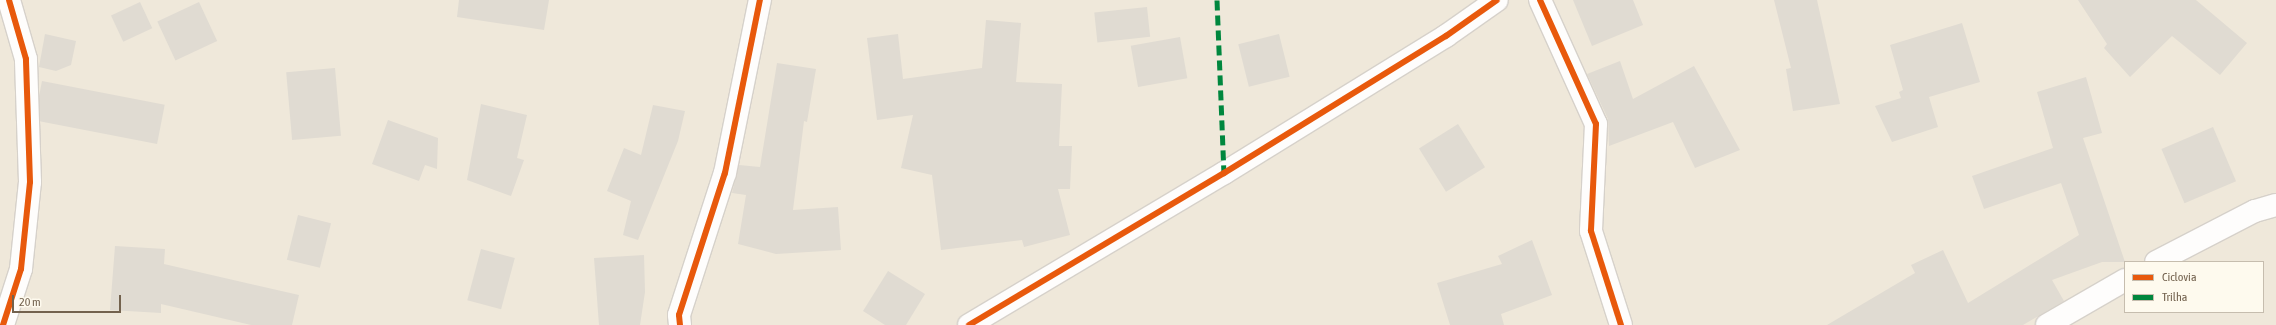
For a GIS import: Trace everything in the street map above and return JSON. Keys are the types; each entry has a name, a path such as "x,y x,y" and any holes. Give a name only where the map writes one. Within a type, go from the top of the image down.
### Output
{"street":[{"path":"3,325 21,270 30,182 26,59 9,0"},
{"path":"680,325 679,315 725,173 760,0"},
{"path":"969,325 1237,165 1446,36 1497,0"},
{"path":"1540,0 1596,124 1591,231 1621,325"},
{"path":"2158,261 2255,211 2276,205"},
{"path":"2047,325 2124,281"}],"shaded area":[{"path":"0,0 2276,0 2276,325 0,325"}],"building":[{"path":"459,0 549,0 544,30 457,17"},
{"path":"1573,0 1633,0 1643,25 1592,46"},
{"path":"1774,0 1817,0 1840,104 1793,111 1786,69 1791,68"},
{"path":"2078,0 2196,0 2247,43 2220,75 2172,36 2130,77 2104,48 2107,44"},
{"path":"140,2 152,28 123,42 111,16"},
{"path":"199,2 217,41 175,60 157,21"},
{"path":"1147,7 1150,37 1097,42 1094,13"},
{"path":"986,20 1021,23 1016,82 1062,84 1059,146 1072,146 1070,189 1058,189 1070,235 1024,247 1022,240 941,250 932,175 901,168 913,115 877,120 867,38 898,34 903,79 982,68"},
{"path":"1962,23 1980,82 1929,97 1938,127 1892,142 1875,106 1901,98 1899,92 1903,90 1890,45"},
{"path":"45,34 76,41 71,65 56,71 39,67"},
{"path":"1279,34 1290,77 1249,87 1238,44"},
{"path":"1180,37 1187,78 1138,87 1131,46"},
{"path":"1620,61 1633,99 1694,66 1740,150 1695,168 1673,122 1609,146 1608,119 1587,74"},
{"path":"777,63 816,69 807,122 804,121 793,210 838,207 841,250 776,254 738,244 746,195 732,193 739,165 760,167"},
{"path":"335,68 341,136 292,140 286,72"},
{"path":"2086,77 2102,133 2083,138 2124,262 2102,262 2052,280 2064,301 2023,325 1827,325 1915,273 1911,265 1943,250 1968,303 2079,235 2061,183 1984,209 1972,176 2053,148 2037,92"},
{"path":"42,81 165,105 157,144 34,120"},
{"path":"481,104 527,115 517,158 524,160 511,196 467,180"},
{"path":"653,105 685,111 678,141 638,240 623,235 631,201 607,191 624,148 641,155"},
{"path":"388,120 438,138 437,169 425,165 419,181 372,164"},
{"path":"1458,124 1485,167 1446,192 1419,148"},
{"path":"2213,127 2236,181 2185,203 2161,149"},
{"path":"298,215 331,223 320,268 287,260"},
{"path":"1532,240 1552,295 1501,314 1504,325 1450,325 1437,283 1502,264 1498,256"},
{"path":"115,246 165,249 164,264 299,295 292,325 251,325 161,304 161,313 110,310"},
{"path":"481,249 515,258 501,309 467,300"},
{"path":"644,255 645,292 640,325 599,325 594,258"},
{"path":"888,271 925,294 906,325 885,325 863,311"}],"marked path":[{"path":"1217,0 1224,173"}],"cycle path":[{"path":"3,325 21,269 30,182 26,59 9,0"},
{"path":"680,325 679,315 725,173 760,0"},
{"path":"969,325 1224,173 1446,36 1497,0"},
{"path":"1540,0 1596,124 1591,231 1621,325"}]}
